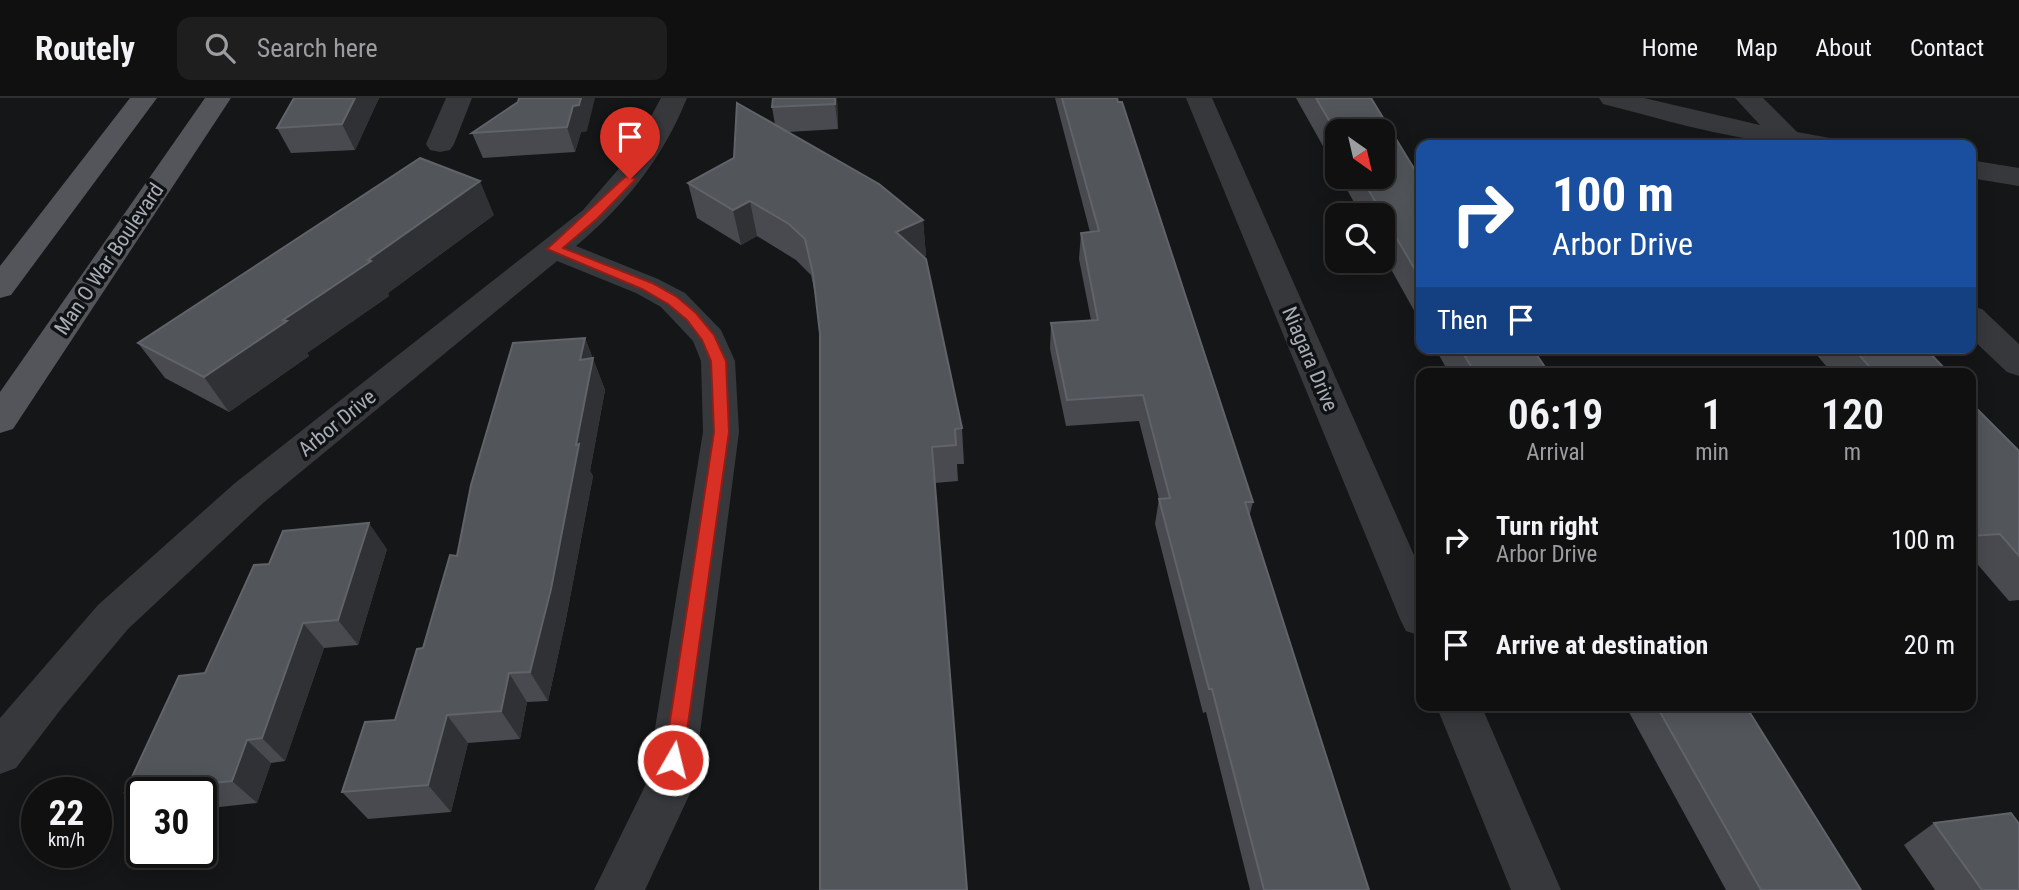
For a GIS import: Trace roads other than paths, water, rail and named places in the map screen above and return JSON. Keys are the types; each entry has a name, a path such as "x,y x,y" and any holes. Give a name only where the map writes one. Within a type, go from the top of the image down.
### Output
{"main road":[{"path":"0,288 144,98"},
{"name":"Man O War Boulevard","path":"0,420 218,98"}],"street":[{"path":"440,144 459,98"},
{"name":"Arbor Drive","path":"0,753 45,695 113,617 249,493 594,216 630,179 658,138 674,98"},
{"name":"Niagara Drive","path":"1199,98 1416,607"},
{"path":"1612,98 1784,140"},
{"path":"1748,98 1791,140"},
{"path":"1976,170 2019,177"},
{"path":"554,249 647,286 673,300 709,338 718,361 721,432 669,787 619,890"},
{"path":"1976,323 2019,364"},
{"path":"1461,711 1536,890"}]}
